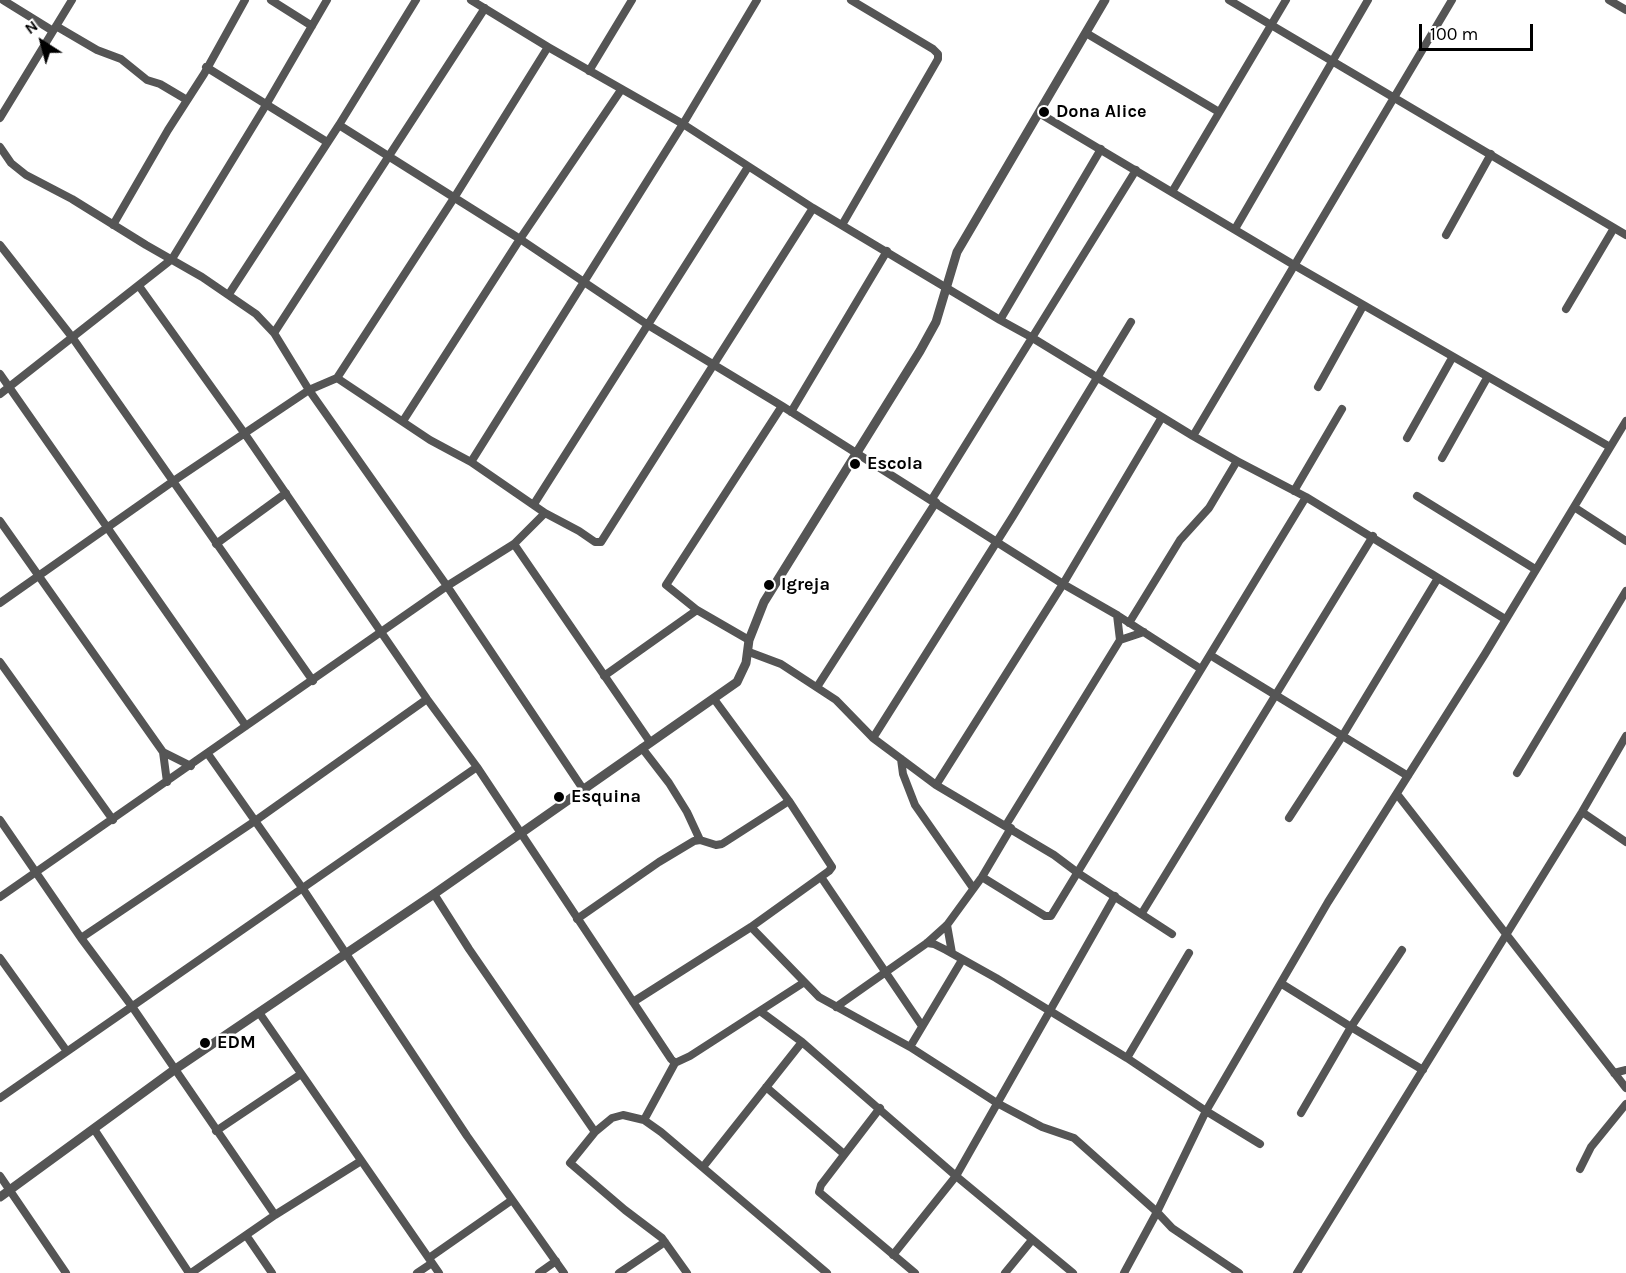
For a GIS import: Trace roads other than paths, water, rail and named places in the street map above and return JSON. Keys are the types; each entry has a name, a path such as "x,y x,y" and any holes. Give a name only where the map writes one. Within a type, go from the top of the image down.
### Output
{"street":[{"path":"3,0 55,29 121,59 147,80 160,84 187,100"},
{"path":"0,118 72,0"},
{"path":"113,225 244,0"},
{"path":"271,0 312,26"},
{"path":"0,394 172,259 327,0"},
{"path":"229,294 339,125 416,0"},
{"path":"471,0 621,90 683,124 813,208 1162,417 1237,461 1306,496 1505,619"},
{"path":"590,71 632,0"},
{"path":"471,462 683,124 757,0"},
{"path":"842,225 938,59 938,54 933,49 851,0"},
{"path":"0,1197 174,1070 260,1014 737,682 746,663 749,640 758,614 768,595 920,351 936,322 957,252 1105,0"},
{"path":"1229,0 1626,235"},
{"path":"1172,192 1286,0"},
{"path":"1235,229 1368,0"},
{"path":"1194,436 1452,0"},
{"path":"1609,0 1626,10"},
{"path":"274,333 484,8"},
{"path":"1086,33 1219,112"},
{"path":"0,603 172,482 309,390 337,378 454,198 548,47"},
{"path":"206,67 327,142"},
{"path":"403,421 519,238 621,90"},
{"path":"1039,113 1294,266 1610,447"},
{"path":"339,125 519,238 648,325 934,500 1063,584 1129,622 1201,669"},
{"path":"0,147 11,163 26,175 72,199 229,294 256,314 274,333 309,390 447,586 583,789"},
{"path":"1000,320 1101,149"},
{"path":"1446,235 1491,154"},
{"path":"534,504 748,167"},
{"path":"817,687 1136,170"},
{"path":"337,378 446,450 471,462 545,513 595,542 601,542 813,208"},
{"path":"1566,309 1614,228"},
{"path":"0,245 72,337 313,681"},
{"path":"791,412 887,251"},
{"path":"139,285 245,434 427,699 477,767 675,1062"},
{"path":"1318,387 1363,306"},
{"path":"873,738 997,542 1096,376 1131,322"},
{"path":"1407,438 1452,358"},
{"path":"0,374 246,726"},
{"path":"1442,458 1487,378"},
{"path":"749,640 697,610 666,585 782,406"},
{"path":"1294,490 1342,409"},
{"path":"936,784 1063,584 1162,417"},
{"path":"1124,1273 1157,1212 1206,1111 1328,902 1626,421"},
{"path":"1129,622 1180,540 1209,507 1237,461"},
{"path":"216,544 286,493"},
{"path":"982,877 1047,918 1051,916 1306,496"},
{"path":"1417,496 1535,569"},
{"path":"1574,507 1626,541"},
{"path":"0,897 447,586 514,544 545,513"},
{"path":"0,521 163,752 167,782"},
{"path":"1142,913 1372,536"},
{"path":"514,544 604,676 687,812 700,840"},
{"path":"1289,818 1438,578"},
{"path":"1517,773 1626,591"},
{"path":"604,676 697,610"},
{"path":"836,1007 886,970 927,944 947,925 982,877 1008,826 1120,640 1117,615"},
{"path":"1120,640 1144,632"},
{"path":"749,652 781,664 817,687 836,700 873,738 936,784 1054,855 1172,934"},
{"path":"1210,655 1408,776"},
{"path":"0,662 113,820"},
{"path":"81,938 255,821 427,699"},
{"path":"633,1002 751,927 821,877 832,866 789,801 714,699"},
{"path":"1297,1273 1582,812 1626,736"},
{"path":"163,752 191,766"},
{"path":"208,754 303,888 345,954 564,1273"},
{"path":"901,759 903,774 915,804 973,888"},
{"path":"1,1095 477,767"},
{"path":"1397,794 1626,1087"},
{"path":"577,919 659,862 700,840 716,845 722,844 789,801"},
{"path":"1582,812 1626,842"},
{"path":"0,820 81,938 131,1005 274,1215"},
{"path":"821,877 922,1026"},
{"path":"434,894 469,949 595,1132"},
{"path":"893,1255 956,1176 1115,896"},
{"path":"947,925 952,953"},
{"path":"751,927 819,997 910,1047 997,1102 1042,1127 1074,1138 1172,1228 1239,1273"},
{"path":"927,944 934,944 952,953 1049,1011 1127,1058 1260,1144"},
{"path":"1301,1113 1351,1027 1402,950"},
{"path":"1127,1058 1189,953"},
{"path":"0,958 66,1050"},
{"path":"910,1047 962,960"},
{"path":"644,1120 675,1062 690,1056 803,982"},
{"path":"1282,984 1423,1070"},
{"path":"760,1011 802,1042 956,1176 1073,1273"},
{"path":"260,1014 439,1273"},
{"path":"703,1167 802,1042"},
{"path":"1614,1073 1626,1070"},
{"path":"216,1131 301,1074"},
{"path":"766,1088 844,1154"},
{"path":"1580,1169 1591,1147 1626,1104"},
{"path":"880,1108 821,1185 819,1192 915,1273"},
{"path":"687,1273 665,1242 570,1163 595,1132 612,1118 623,1115 644,1120 661,1132 828,1273"},
{"path":"94,1129 190,1273 274,1215 361,1161"},
{"path":"0,1176 66,1273"},
{"path":"417,1273 512,1200"},
{"path":"246,1235 272,1273"},
{"path":"1005,1273 1032,1239"},
{"path":"619,1273 665,1242"},
{"path":"539,1273 556,1261"}],"place":[{"name":"Dona Alice","path":"1044,112"},
{"name":"Escola","path":"855,464"},
{"name":"Igreja","path":"769,585"},
{"name":"Esquina","path":"559,797"},
{"name":"EDM","path":"205,1043"}]}
